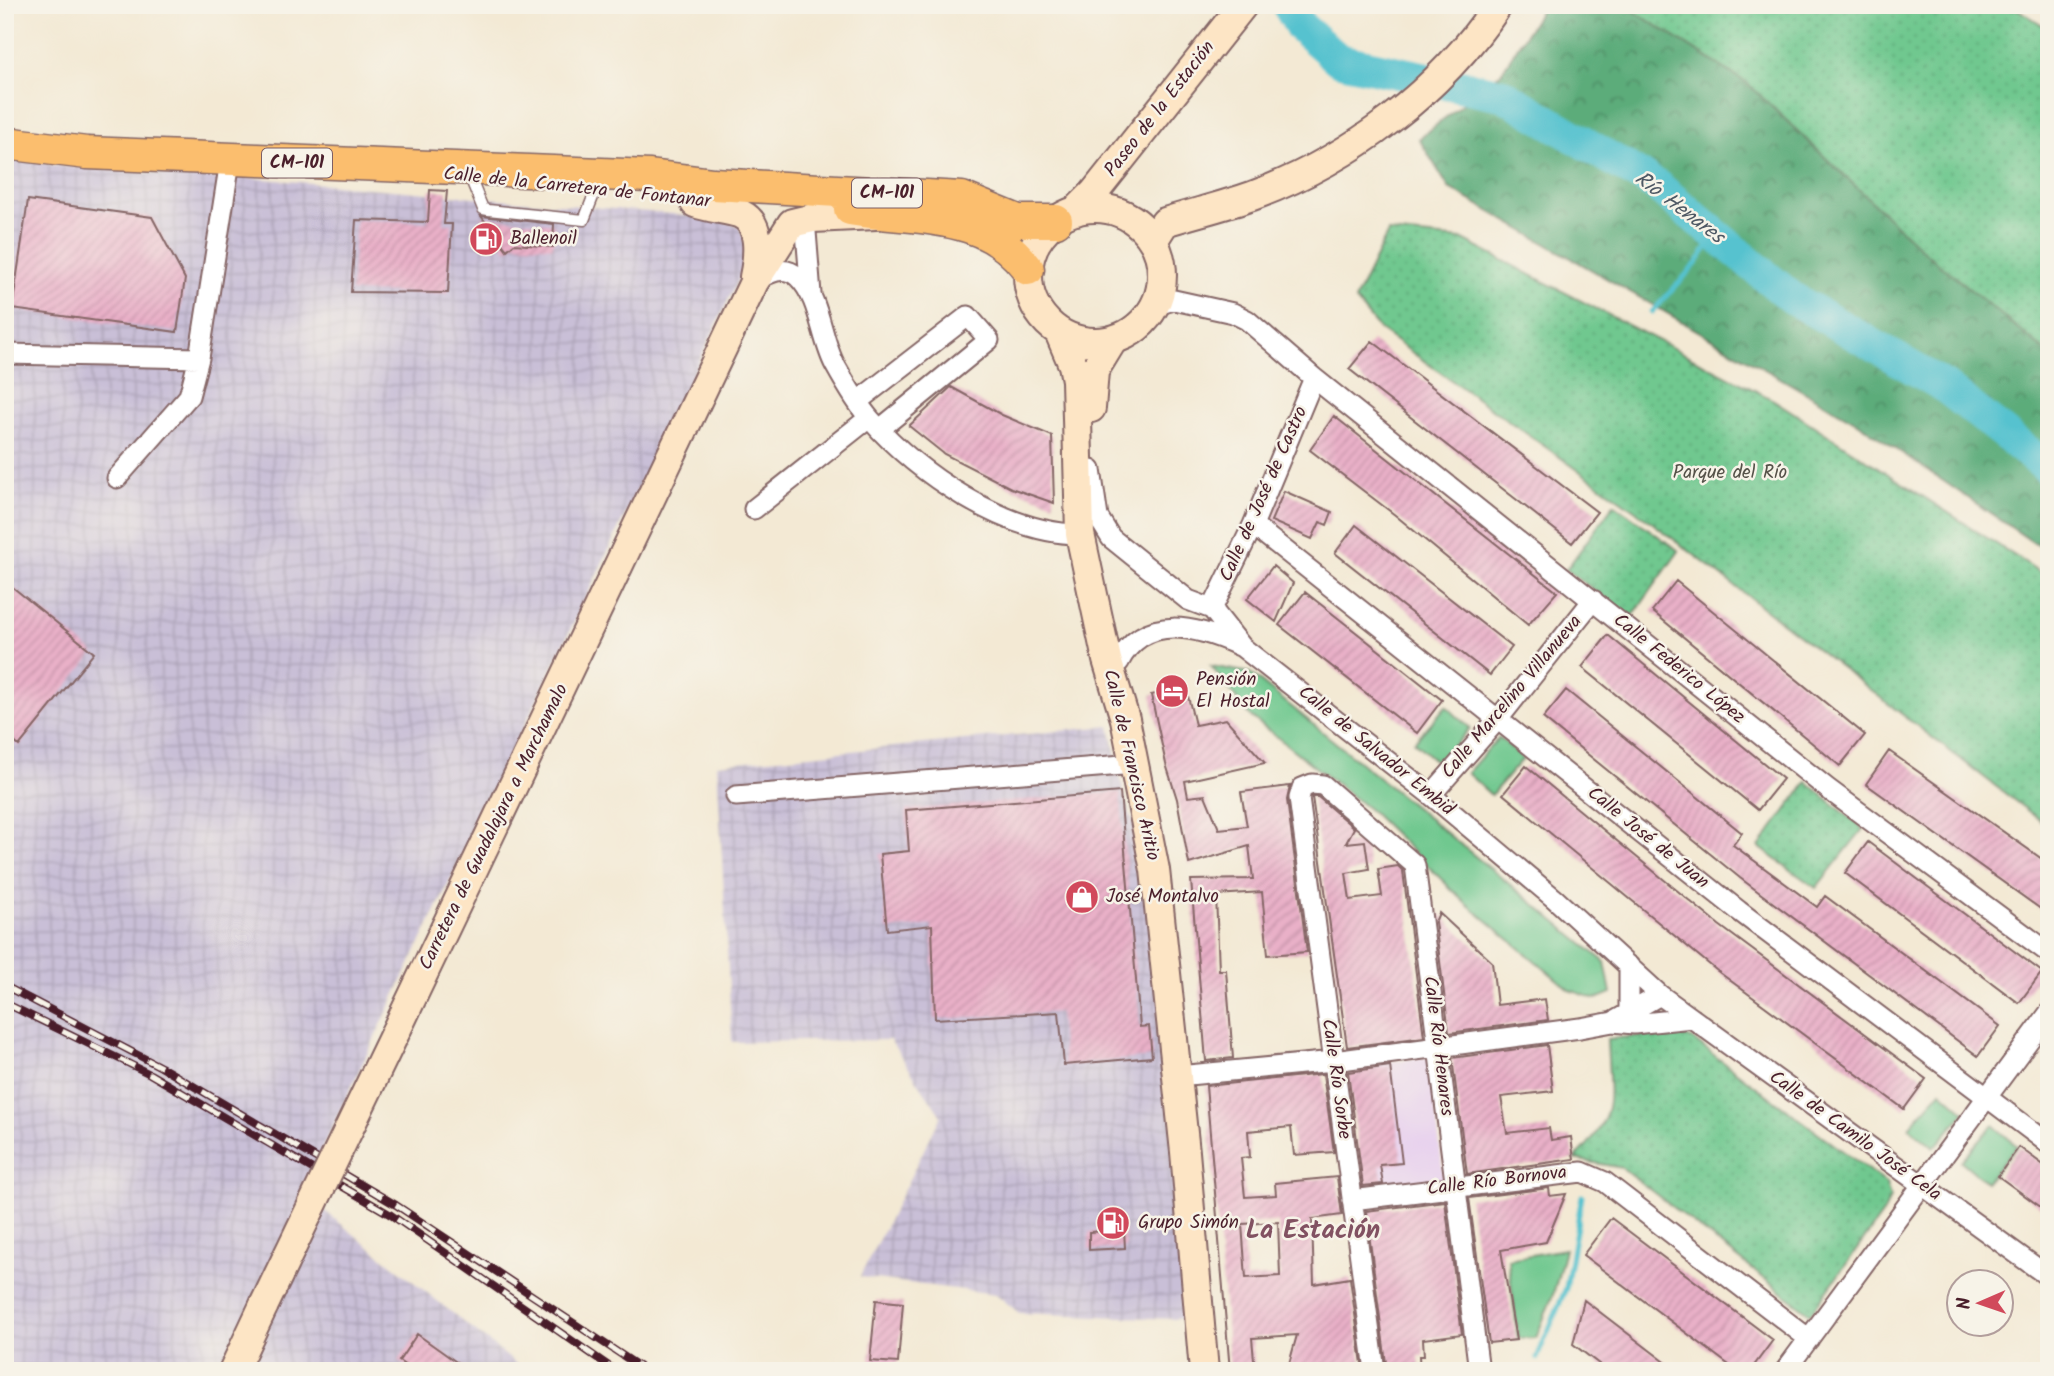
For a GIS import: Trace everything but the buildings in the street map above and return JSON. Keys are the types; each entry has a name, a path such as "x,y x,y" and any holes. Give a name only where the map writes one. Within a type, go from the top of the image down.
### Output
{"main road":[{"name":"Paseo de la Estación","path":"1066,216 1094,193 1243,5"},
{"path":"1153,241 1165,222 1253,195 1313,169 1395,115 1443,72 1498,5"},
{"name":"Calle de la Carretera de Fontanar","path":"5,143 63,152 403,168 695,203 788,204 842,208 880,215 970,224 1007,246 1028,268"},
{"name":"Calle de la Carretera de Fontanar","path":"473,175 650,176 713,184 962,198 1018,221 1066,216"},
{"path":"695,203 739,214 747,219 758,250 754,282"},
{"path":"1089,208 1110,209 1130,217 1153,241 1162,271 1160,293 1133,330 1113,340 1090,342 1059,332 1035,306 1028,268 1036,242 1066,216 1089,208"},
{"path":"754,282 787,228 805,219 880,215"},
{"name":"Carretera de Guadalajara a Marchamalo","path":"233,1371 754,282"},
{"name":"Calle de Francisco Aritio","path":"1059,332 1073,365 1076,380 1080,534 1107,660 1125,719 1155,870 1178,1076 1203,1371"},
{"path":"1113,340 1101,356 1091,386 1092,535 1119,662 1125,719"}],"street":[{"path":"117,478 189,396 199,358 230,160"},
{"path":"805,219 811,299"},
{"path":"754,282 777,270 800,279 811,299 834,362 858,401 874,423 935,478 992,512 1048,531 1080,534"},
{"name":"Calle Federico López","path":"1153,306 1174,300 1233,313 1247,320 1314,378 1828,789 2049,953"},
{"path":"754,509 989,340 968,316 858,401"},
{"path":"5,354 199,358"},
{"name":"Calle de José de Castro","path":"1212,609 1253,525 1314,378"},
{"name":"Calle de Salvador Embid","path":"1091,470 1098,517 1104,530 1188,600 1212,609 1242,647 1431,795 1555,899 1660,995"},
{"name":"Calle José de Juan","path":"1253,525 1739,911 2049,1144"},
{"name":"Calle Marcelino Villanueva","path":"1431,795 1499,718 1593,600"},
{"path":"1119,662 1135,639 1149,631 1189,629 1212,634 1242,647"},
{"path":"736,796 1135,764"},
{"name":"Calle Río Henares","path":"1302,788 1312,784 1323,785 1415,865 1479,1371"},
{"name":"Calle Río Sorbe","path":"1302,788 1299,797 1375,1371"},
{"path":"1621,1018 1629,967"},
{"path":"1178,1076 1334,1061 1621,1018 1660,995"},
{"name":"Calle de Camilo José Cela","path":"1660,995 2049,1277"},
{"path":"1785,1371 2049,1013"},
{"path":"1621,1018 1634,1024 1692,1018"},
{"name":"Calle Río Bornova","path":"1352,1200 1582,1172 1605,1182 1809,1339"}],"shaded area":[{"path":"5,156 58,166 212,178 241,177 707,217 739,226 747,247 744,267 301,1192 525,1371 5,1371"},
{"path":"1110,726 1126,804 1155,870 1199,1317 1174,1319 1019,1313 996,1294 860,1277 941,1116 890,1040 732,1042 717,764"},
{"path":"1429,1057 1444,1181 1365,1190 1350,1066"}],"green space":[{"path":"1109,5 1141,5 1121,19"},
{"path":"1544,5 1624,5 1747,83 1928,255 2049,354 2049,553 1855,421 1449,188 1419,139 1501,73"},
{"path":"1624,5 2011,5 2049,29 2049,354 1928,255 1747,83"},
{"name":"Parque del Río","path":"1388,232 1461,239 1774,400 2049,578 2049,827 1650,521 1379,329 1355,300"},
{"path":"1614,504 1679,551 1632,617 1566,570"},
{"path":"1211,666 1250,673 1605,962 1611,993 1596,999 1570,990 1467,904 1372,812 1249,715"},
{"path":"1446,706 1470,728 1439,764 1414,742"},
{"path":"1499,737 1523,759 1491,795 1467,773"},
{"path":"1807,782 1863,829 1816,888 1759,847"},
{"path":"1671,1033 1692,1039 1886,1183 1890,1197 1884,1212 1810,1314 1622,1168 1574,1159 1599,1130 1609,1105 1607,1039"},
{"path":"1941,1091 1965,1112 1934,1148 1909,1127"},
{"path":"1993,1125 2017,1146 1986,1182 1961,1161"},
{"path":"1565,1249 1554,1292 1536,1338 1518,1338 1508,1259"}],"waterway":[{"name":"Río Henares","path":"1288,5 1301,27 1339,60 1504,95 1657,186 1792,298 1944,386 2049,469"},
{"path":"1652,312 1696,264 1716,235"},
{"path":"1537,1358 1566,1288 1582,1196"}],"railway":[{"path":"5,986 161,1067 396,1205 646,1371"},
{"path":"5,1003 150,1074 391,1215 616,1371"}],"place":[{"name":"Ballenoil","path":"486,239"},
{"name":"Pensión El Hostal","path":"1172,691"},
{"name":"José Montalvo","path":"1082,897"},
{"name":"Grupo Simón","path":"1113,1223"}],"district":[{"name":"La Estación","path":"1313,1231"}]}
